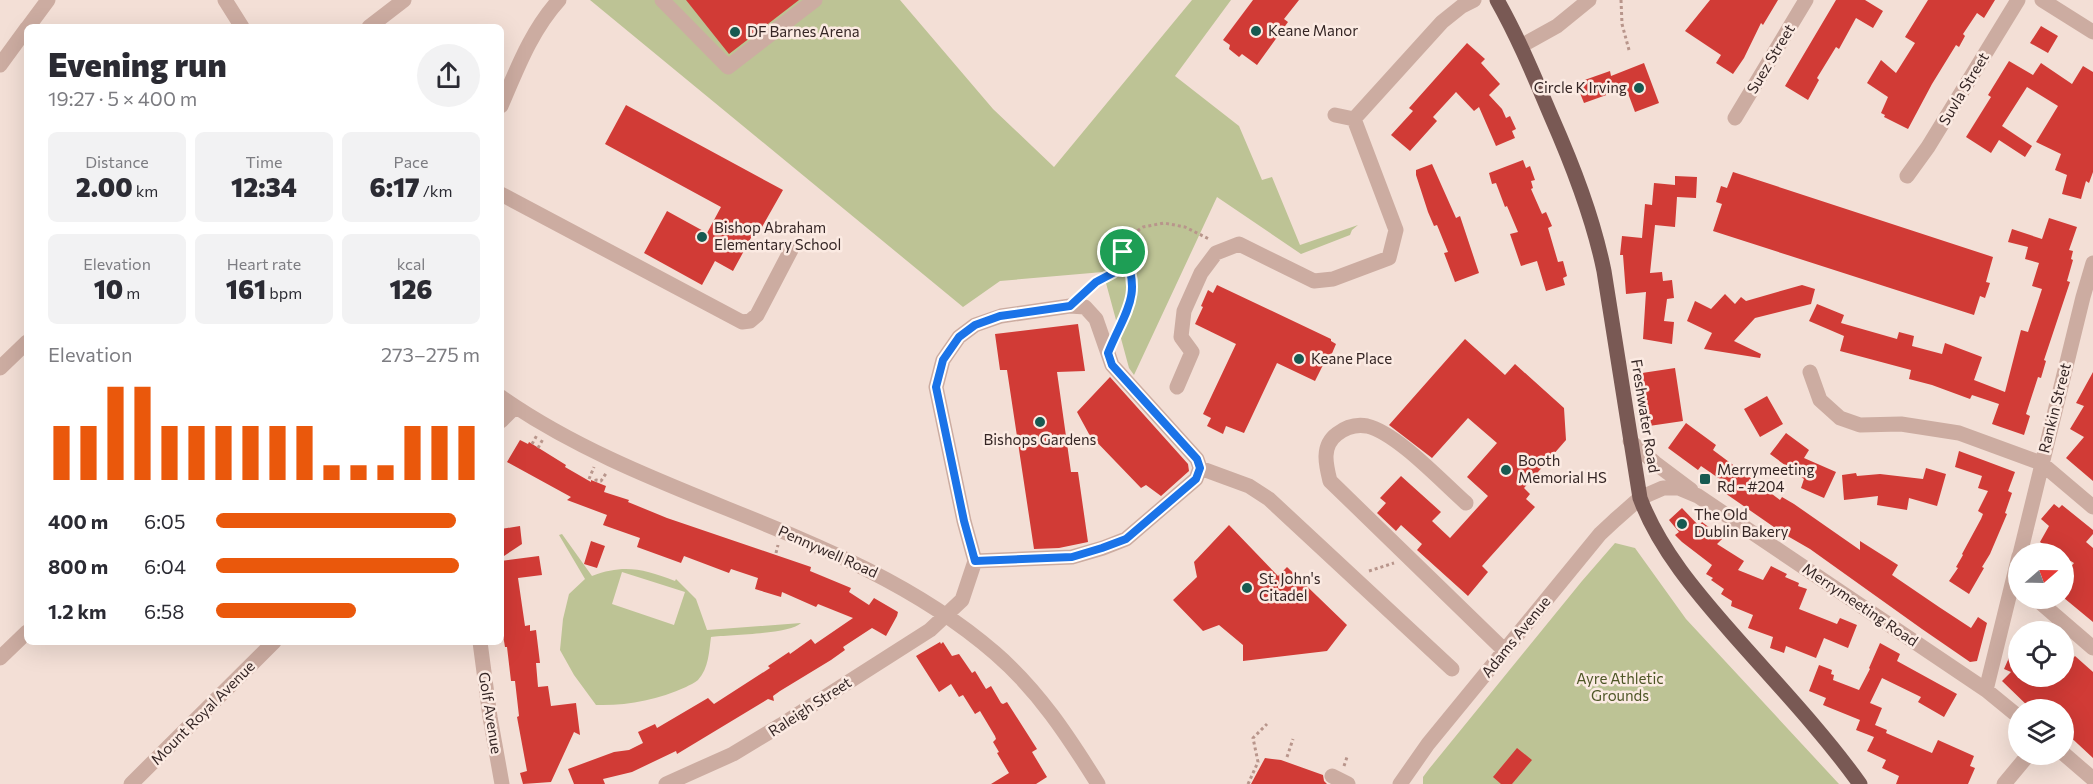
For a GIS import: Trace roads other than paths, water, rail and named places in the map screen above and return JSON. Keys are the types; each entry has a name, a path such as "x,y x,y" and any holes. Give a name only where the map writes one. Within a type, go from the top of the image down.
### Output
{"main road":[{"name":"Freshwater Road","path":"1497,0 1521,46 1564,145 1597,241 1605,271 1640,498 1650,523 1689,581 1713,611 1838,754 1860,784"}],"street":[{"path":"30,24 48,0"},
{"path":"225,0 240,24"},
{"path":"373,24 404,0"},
{"path":"504,99 530,41 559,0"},
{"path":"662,0 728,67 815,0"},
{"path":"1354,119 1442,22 1462,6 1474,0"},
{"path":"1521,46 1557,26 1589,0"},
{"name":"Suez Street","path":"1735,118 1806,0"},
{"name":"Suvla Street","path":"1907,176 1928,147 2018,0"},
{"path":"2042,0 2093,32"},
{"path":"0,65 24,32"},
{"path":"1335,115 1354,119"},
{"path":"1177,387 1192,352 1181,337 1184,310 1201,273 1216,254 1239,243 1314,281 1333,279 1389,258 1396,230 1354,119"},
{"path":"504,196 742,322 750,321 757,315 791,250"},
{"name":"Rankin Street","path":"2022,543 2041,464 2088,300 2093,263"},
{"path":"1070,306 1085,308 1096,319 1112,365 1197,459 1200,468 1196,479 1126,539 1072,557 975,561 961,511 936,387 943,360 959,337 975,325 1000,316 1070,306"},
{"path":"0,368 24,345"},
{"path":"1810,372 1820,400 1840,418 1860,425 1901,424 1955,432 2041,464 2093,507"},
{"name":"Pennywell Road","path":"504,399 584,446 641,474 865,567 905,589 994,652 1028,685 1055,717 1098,784"},
{"path":"504,418 515,407"},
{"path":"1466,503 1383,431 1366,426 1350,426 1335,435 1326,449 1325,463 1330,481 1505,651"},
{"name":"Merrymeeting Road","path":"1630,441 1698,496 1986,690 2008,708"},
{"path":"1200,468 1249,486 1269,499 1452,669"},
{"name":"Merrymeeting Road","path":"1640,498 1663,488 1679,488 1698,496"},
{"name":"Adams Avenue","path":"1400,784 1428,744 1600,534 1640,498"},
{"name":"Raleigh Street","path":"666,784 722,759 762,737 930,630 962,600 975,561"},
{"name":"Rankin Street","path":"1986,690 2009,609"},
{"path":"2047,609 2093,648"},
{"path":"0,658 24,635"},
{"name":"Mount Royal Avenue","path":"131,784 271,645"},
{"name":"Golf Avenue","path":"480,645 502,784"},
{"path":"2074,762 2093,778"},
{"path":"2004,784 2020,765"},
{"path":"1332,776 1348,784"}],"place":[{"name":"Keane Manor","path":"1256,31"},
{"name":"DF Barnes Arena","path":"735,32"},
{"name":"Circle K Irving","path":"1639,88"},
{"name":"Bishop Abraham Elementary School","path":"702,237"},
{"name":"Keane Place","path":"1299,359"},
{"name":"Bishops Gardens","path":"1040,422"},
{"name":"Booth Memorial HS","path":"1506,470"},
{"name":"Merrymeeting Rd - #204","path":"1705,479"},
{"name":"The Old Dublin Bakery","path":"1682,524"},
{"name":"St. John's Citadel","path":"1247,588"}],"park label":[{"name":"Ayre Athletic Grounds","path":"1620,688"}]}
